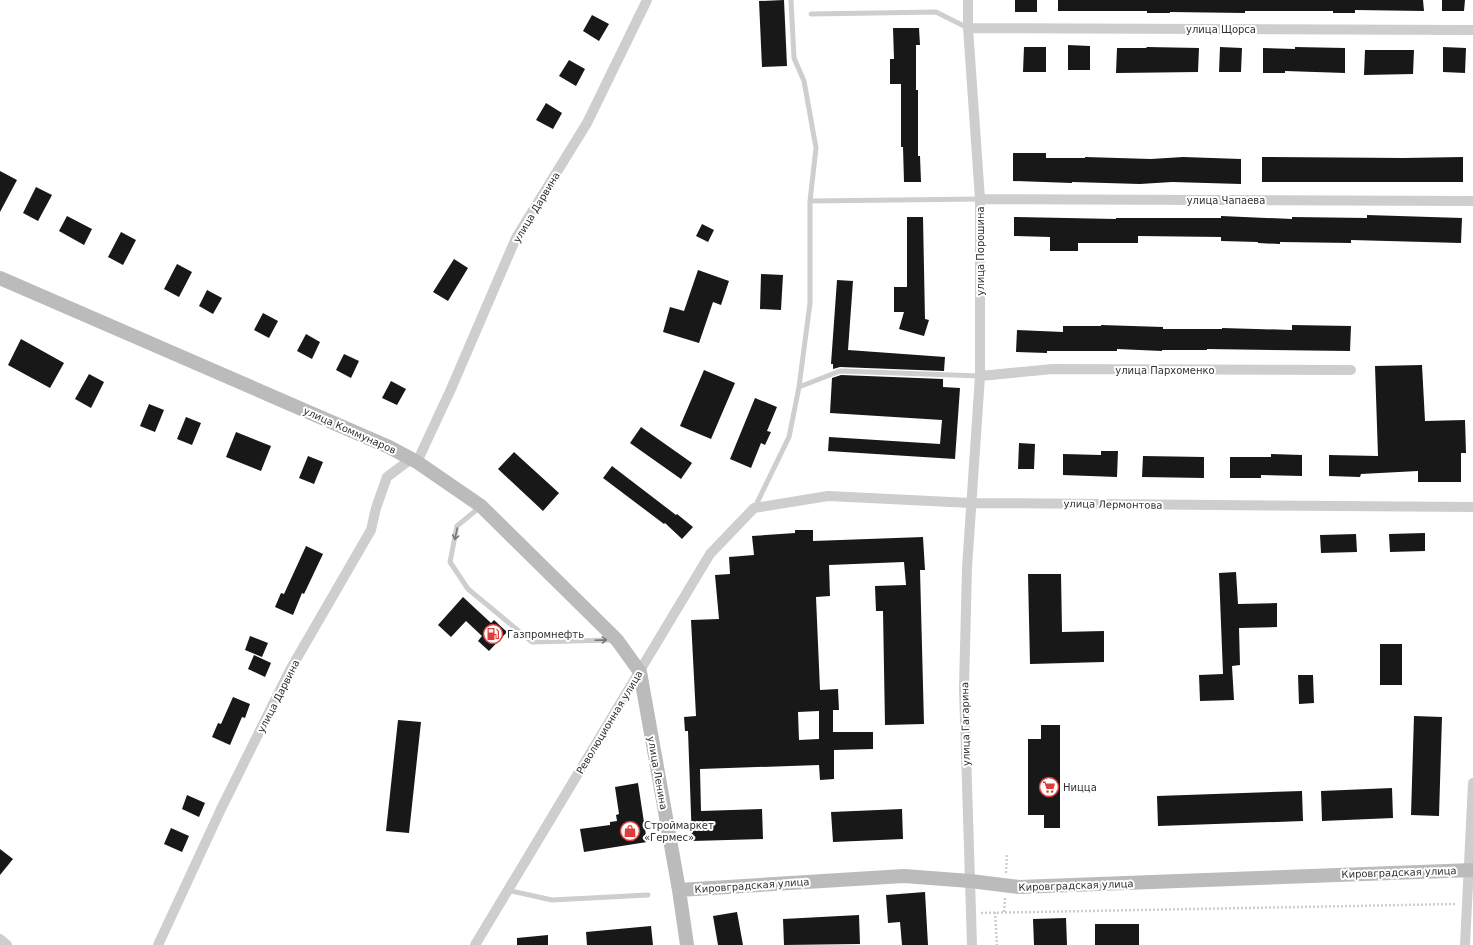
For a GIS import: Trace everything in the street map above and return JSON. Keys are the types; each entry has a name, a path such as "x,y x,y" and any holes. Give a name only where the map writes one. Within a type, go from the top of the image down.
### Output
{"main road":[{"name":"улица Коммунаров","path":"0,278 389,447 414,461 481,506 617,640 640,672"},
{"name":"улица Ленина","path":"640,672 679,890 687,945"},
{"name":"Кировградская улица","path":"679,890 904,876 970,881 1019,887 1471,870"}],"street":[{"name":"улица Дарвина","path":"158,945 221,809 290,670 371,530 376,508 387,478 414,461 451,389 516,238 587,123 647,0"},
{"name":"улица Порошина","path":"968,0 968,28 980,199 980,376 971,503"},
{"name":"улица Щорса","path":"968,28 1473,30"},
{"name":"улица Чапаева","path":"980,199 1473,201"},
{"name":"улица Пархоменко","path":"980,376 1053,369 1352,370"},
{"name":"улица Лермонтова","path":"754,508 828,496 971,503 1473,507"},
{"name":"улица Гагарина","path":"971,503 967,568 964,688 972,945"},
{"name":"Революционная улица","path":"475,945 710,554 754,508"},
{"path":"1465,945 1467,903 1471,870 1473,783"},
{"path":"0,939 7,945"}],"lane":[{"path":"754,508 788,437 799,387 810,303 810,201 816,148 804,80 794,58 791,0"},
{"path":"811,14 936,12 968,28"},
{"path":"810,201 980,199"},
{"path":"799,387 840,371 980,376"},
{"path":"481,506 457,526 450,562 468,589 532,642 617,640"},
{"path":"507,890 552,900 648,895"}],"path":[{"path":"971,913 1467,903"},
{"path":"995,912 997,945"}],"building":[{"path":"784,0 787,66 762,67 759,1"},
{"path":"1015,0 1037,0 1037,12 1015,12"},
{"path":"1058,0 1423,0 1424,11 1355,10 1355,13 1333,13 1333,11 1245,11 1245,13 1147,13 1147,11 1058,11"},
{"path":"1442,0 1465,0 1464,11 1442,11"},
{"path":"592,15 609,24 599,41 583,31"},
{"path":"893,28 919,28 920,45 916,45 916,90 918,90 918,156 920,156 921,182 904,182 903,147 901,147 901,84 890,84 890,59 894,59"},
{"path":"1068,45 1090,46 1090,70 1068,70"},
{"path":"1024,47 1046,47 1046,72 1023,72"},
{"path":"1220,47 1242,48 1241,72 1219,72"},
{"path":"1295,47 1345,48 1345,73 1285,71 1285,73 1263,73 1263,48 1295,49"},
{"path":"1443,47 1466,48 1465,73 1443,72"},
{"path":"1117,48 1199,48 1198,72 1116,73"},
{"path":"1365,50 1414,50 1413,74 1364,75"},
{"path":"569,60 585,69 576,86 559,76"},
{"path":"546,103 562,113 553,129 536,120"},
{"path":"1013,153 1046,153 1046,158 1085,157 1151,159 1183,157 1241,159 1241,184 1172,182 1140,184 1013,181"},
{"path":"1262,157 1463,157 1463,182 1262,182"},
{"path":"0,171 17,180 0,212"},
{"path":"36,187 52,195 38,221 23,213"},
{"path":"1367,215 1462,218 1461,243 1351,240 1351,243 1280,242 1280,244 1221,241 1221,237 1138,236 1138,243 1078,243 1078,251 1050,251 1050,237 1014,236 1014,217 1116,219 1221,218 1221,216 1292,219 1292,217 1367,218"},
{"path":"67,216 92,229 84,245 59,231"},
{"path":"907,217 923,217 925,319 929,320 924,336 899,329 904,312 894,312 894,287 907,287"},
{"path":"702,224 714,230 708,242 696,236"},
{"path":"121,232 136,240 123,265 108,257"},
{"path":"454,259 468,268 448,301 433,292"},
{"path":"177,264 192,272 179,297 164,289"},
{"path":"698,270 729,281 721,305 713,302 699,343 663,332 670,307 684,311"},
{"path":"761,274 783,275 781,310 760,309"},
{"path":"837,280 853,281 848,350 945,357 944,371 840,367 833,369 833,364 831,364"},
{"path":"207,290 222,298 213,314 199,306"},
{"path":"263,313 278,321 269,338 254,330"},
{"path":"1101,325 1163,327 1163,329 1222,328 1292,330 1292,325 1351,326 1350,351 1207,349 1162,351 1117,349 1117,351 1047,351 1047,353 1016,352 1017,330 1063,332 1063,326"},
{"path":"306,334 320,342 312,359 297,351"},
{"path":"21,339 64,363 50,388 8,365"},
{"path":"344,354 359,361 351,378 336,370"},
{"path":"1422,365 1425,421 1465,420 1466,453 1461,453 1461,482 1418,482 1418,471 1361,474 1360,477 1329,476 1329,455 1378,456 1375,366"},
{"path":"704,370 735,383 711,439 680,426"},
{"path":"89,374 104,382 91,408 75,399"},
{"path":"841,375 943,379 943,387 960,388 955,459 828,451 829,437 940,444 942,420 830,413 832,378"},
{"path":"391,381 406,389 397,405 382,398"},
{"path":"755,398 777,407 767,431 771,432 765,445 761,443 751,468 730,459"},
{"path":"149,404 164,410 155,432 140,426"},
{"path":"186,417 201,423 192,445 177,439"},
{"path":"641,427 692,463 681,479 630,443"},
{"path":"236,432 271,446 261,471 226,457"},
{"path":"1019,443 1035,444 1034,469 1018,469"},
{"path":"1101,451 1118,451 1117,477 1063,475 1063,454 1101,455"},
{"path":"514,452 559,493 543,511 498,469"},
{"path":"1271,454 1302,455 1302,476 1261,475 1261,478 1230,478 1230,457 1271,457"},
{"path":"308,456 323,462 314,484 299,478"},
{"path":"1143,456 1204,457 1204,478 1142,477"},
{"path":"612,466 693,527 682,539 665,523 664,524 603,478"},
{"path":"795,530 813,530 813,541 923,537 925,570 920,570 924,724 885,725 883,611 876,611 875,586 906,585 904,562 829,565 830,596 816,597 820,690 838,689 839,710 833,710 833,732 873,732 873,749 834,750 834,779 820,780 819,765 700,769 701,811 762,809 763,839 692,841 688,731 685,731 684,717 696,716 691,620 719,619 715,575 730,574 729,557 754,555 752,536 795,533","holes":["819,711 819,739 799,740 798,712"]},
{"path":"1425,533 1425,551 1390,552 1389,534"},
{"path":"1356,534 1357,552 1321,553 1320,535"},
{"path":"306,546 323,554 304,594 302,593 293,615 275,607 281,593 284,594"},
{"path":"1236,572 1238,604 1277,603 1277,627 1239,628 1240,665 1232,666 1234,700 1200,701 1199,675 1223,674 1219,573"},
{"path":"1028,574 1061,574 1062,632 1104,631 1104,662 1030,664"},
{"path":"463,597 491,623 494,620 507,632 489,651 478,641 482,636 466,621 451,637 438,625"},
{"path":"250,636 268,643 262,657 245,650"},
{"path":"1380,644 1402,644 1402,685 1380,685"},
{"path":"254,655 271,663 265,677 248,669"},
{"path":"1298,675 1313,675 1314,703 1299,704"},
{"path":"233,697 250,704 245,718 242,717 230,745 212,737 218,723 221,724"},
{"path":"1414,716 1442,717 1439,816 1411,815"},
{"path":"398,720 421,722 409,833 386,831"},
{"path":"1041,725 1060,725 1060,828 1044,828 1044,815 1028,815 1028,739 1041,739"},
{"path":"638,783 647,842 584,852 580,829 610,825 610,822 617,821 616,815 619,814 615,787"},
{"path":"1392,788 1393,818 1322,821 1321,791"},
{"path":"1302,791 1303,821 1158,826 1157,796"},
{"path":"187,795 205,803 199,817 182,809"},
{"path":"902,809 903,839 833,842 831,812"},
{"path":"171,828 189,836 182,852 164,844"},
{"path":"0,849 13,859 0,875"},
{"path":"925,892 928,945 902,945 900,922 888,923 886,895"},
{"path":"737,912 743,945 718,945 713,916"},
{"path":"859,915 860,944 784,945 783,919"},
{"path":"1066,918 1067,945 1034,945 1033,919"},
{"path":"1095,924 1139,924 1139,945 1095,945"},
{"path":"651,926 653,945 587,945 586,932"},
{"path":"548,935 548,945 517,945 517,938"}],"place":[{"name":"Газпромнефть","path":"493,634"},
{"name":"Ницца","path":"1049,787"},
{"name":"Строймаркет «Гермес»","path":"630,831"}]}
